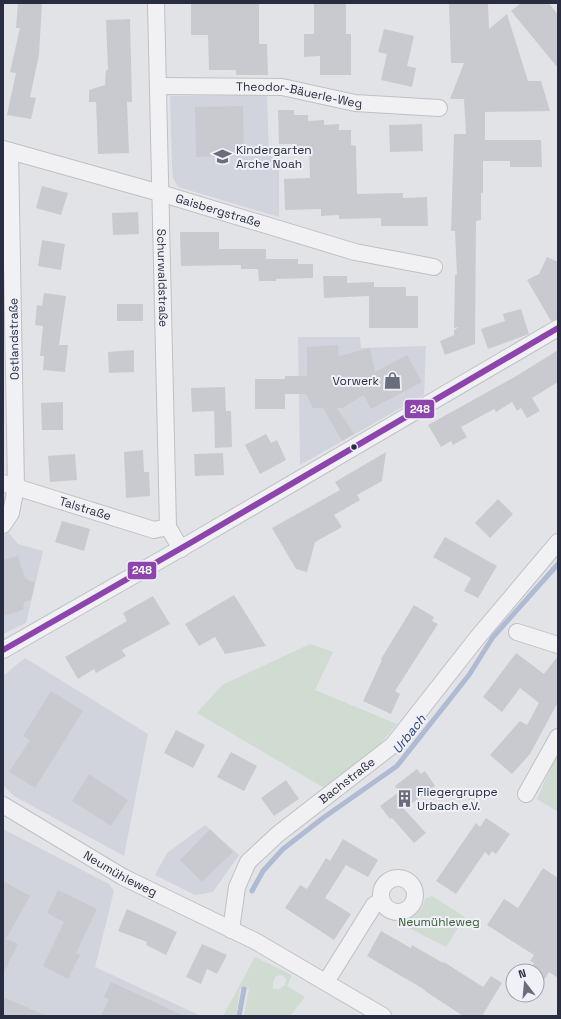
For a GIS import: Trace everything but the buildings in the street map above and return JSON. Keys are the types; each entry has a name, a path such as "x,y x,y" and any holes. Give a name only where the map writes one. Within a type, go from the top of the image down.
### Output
{"street":[{"name":"Schurwaldstraße","path":"156,3 168,527 181,549"},
{"name":"Theodor-Bäuerle-Weg","path":"158,86 282,87 355,103 439,108"},
{"name":"Gaisbergstraße","path":"7,150 160,193 355,252 434,267"},
{"name":"Ostlandstraße","path":"3,525 12,513 9,485 7,150"},
{"path":"3,650 181,549 558,328"},
{"name":"Talstraße","path":"9,485 154,530 168,527"},
{"name":"Bachstraße","path":"230,930 237,887 248,862 278,834 393,745 477,638 558,542"},
{"path":"517,632 558,645"},
{"path":"526,794 558,737"},
{"name":"Neumühleweg","path":"3,805 123,877 255,941 382,1016"},
{"path":"326,982 374,905 381,901"}],"shaded area":[{"name":"Kindergarten Arche Noah","path":"267,95 269,155 279,158 279,217 178,187 173,178 170,96"},
{"path":"298,337 360,337 361,348 426,346 424,395 300,465"},
{"path":"8,532 18,544 43,551 26,623 3,634 3,536"},
{"path":"25,658 148,734 124,856 14,796 3,785 3,676"},
{"path":"205,825 239,855 213,892 195,895 155,875 167,853"},
{"path":"3,829 109,884 114,891 95,967 201,1016 3,1016"}],"green space":[{"path":"310,644 333,652 315,690 397,724 372,754 326,789 197,713 222,685"},
{"path":"556,755 558,757 558,812 537,799"},
{"name":"Neumühleweg","path":"432,896 465,917 446,947 405,926 404,919 418,912 425,899"},
{"path":"255,957 292,975 287,986 305,997 290,1016 244,1016 249,989 240,989 236,1016 223,1016","holes":["283,975 286,979 285,985 279,989 273,989 273,982 276,976"]}],"waterway":[{"name":"Urbach","path":"252,891 263,871 283,849 323,818 397,766 469,675 493,637 558,564"},
{"name":"Urbach","path":"239,1016 244,989"}],"transit line":[{"name":"248","path":"3,650 192,542 558,328"}],"place":[{"name":"Kindergarten Arche Noah","path":"223,157"},
{"name":"Vorwerk","path":"392,381"},
{"name":"Fliegergruppe Urbach e.V.","path":"404,799"}]}
